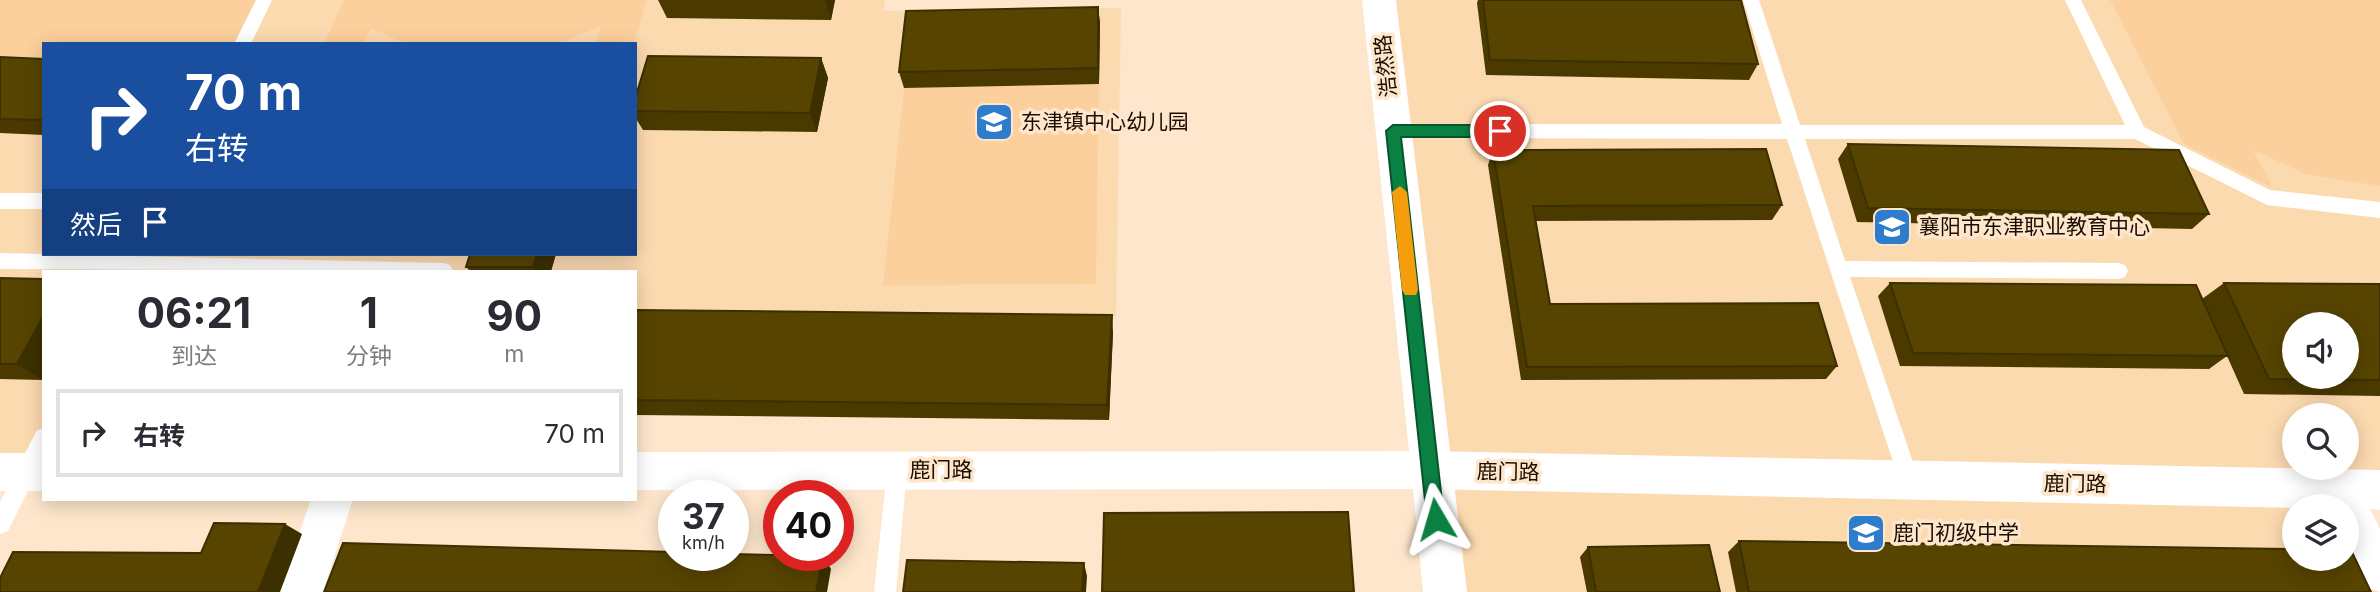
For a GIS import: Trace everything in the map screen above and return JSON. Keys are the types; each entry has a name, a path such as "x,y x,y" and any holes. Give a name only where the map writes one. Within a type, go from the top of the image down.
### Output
{"street":[{"name":"浩然路","path":"1379,0 1429,470 1445,592"},
{"name":"鹿门路","path":"637,471 1429,470 1909,480 2282,498"},
{"name":"鹿门路","path":"2359,496 2380,490"},
{"path":"302,592 331,501"},
{"path":"2359,532 2380,573"}],"lane":[{"path":"243,42 264,0"},
{"path":"1751,0 1909,480"},
{"path":"2073,0 2137,132"},
{"path":"1393,131 2137,132 2267,197 2380,210"},
{"path":"0,201 42,201"},
{"path":"0,261 408,270"},
{"path":"1838,269 2118,271"},
{"path":"0,524 28,463"},
{"path":"885,592 897,471"}],"shaded area":[{"path":"0,0 885,0 884,11 1121,8 1116,317 637,311 637,270 42,270 42,472 0,472"},
{"path":"0,0 264,0 243,42 42,42 42,74 0,72"},
{"path":"344,0 647,0 635,42 597,42 601,26 564,42 402,42 371,28 364,42 325,42"},
{"name":"襄阳市东津职业教育中心","path":"1379,0 2380,0 2380,490 2358,494 2282,494 2282,571 2359,571 2359,532 2380,573 2380,592 1445,592"},
{"path":"2110,0 2380,0 2380,186 2306,174 2253,150 2273,188 2184,144"},
{"path":"1099,84 1096,284 883,285 904,88"}],"building":[{"path":"1483,0 1741,0 1758,64 1490,60"},
{"path":"1098,7 1098,68 899,72 906,11"},
{"path":"648,56 821,58 810,113 637,111 637,92"},
{"path":"0,57 42,59 42,120 0,119"},
{"path":"1848,144 2179,150 2209,214 1868,208"},
{"path":"1766,149 1782,205 1533,206 1550,304 1818,303 1837,366 1527,367 1493,150"},
{"path":"469,256 536,256 533,267 466,267"},
{"path":"0,278 42,279 42,319 17,364 0,364"},
{"path":"1890,283 2196,285 2228,356 1913,353"},
{"path":"2224,283 2380,284 2380,380 2359,380 2359,312 2282,312 2282,379 2269,379"},
{"path":"637,310 1112,315 1107,405 637,400"},
{"path":"1348,512 1354,592 1102,592 1104,513"},
{"path":"214,523 285,524 258,592 0,592 0,578 13,552 201,553"},
{"path":"1739,541 2282,549 2282,571 2359,571 2359,567 2371,592 1749,592"},
{"path":"343,543 658,552 658,571 749,571 749,554 763,555 763,571 820,571 816,592 324,592"},
{"path":"1709,545 1720,592 1596,592 1588,547"},
{"path":"907,560 1084,563 1082,592 903,592"}],"slow traffic":[{"path":"1400,192 1410,290"}],"place":[{"name":"东津镇中心幼儿园","path":"994,122"},
{"name":"襄阳市东津职业教育中心","path":"1892,227"},
{"name":"鹿门初级中学","path":"1866,533"}],"route":[{"path":"1436,519 1393,131 1500,131"}]}
